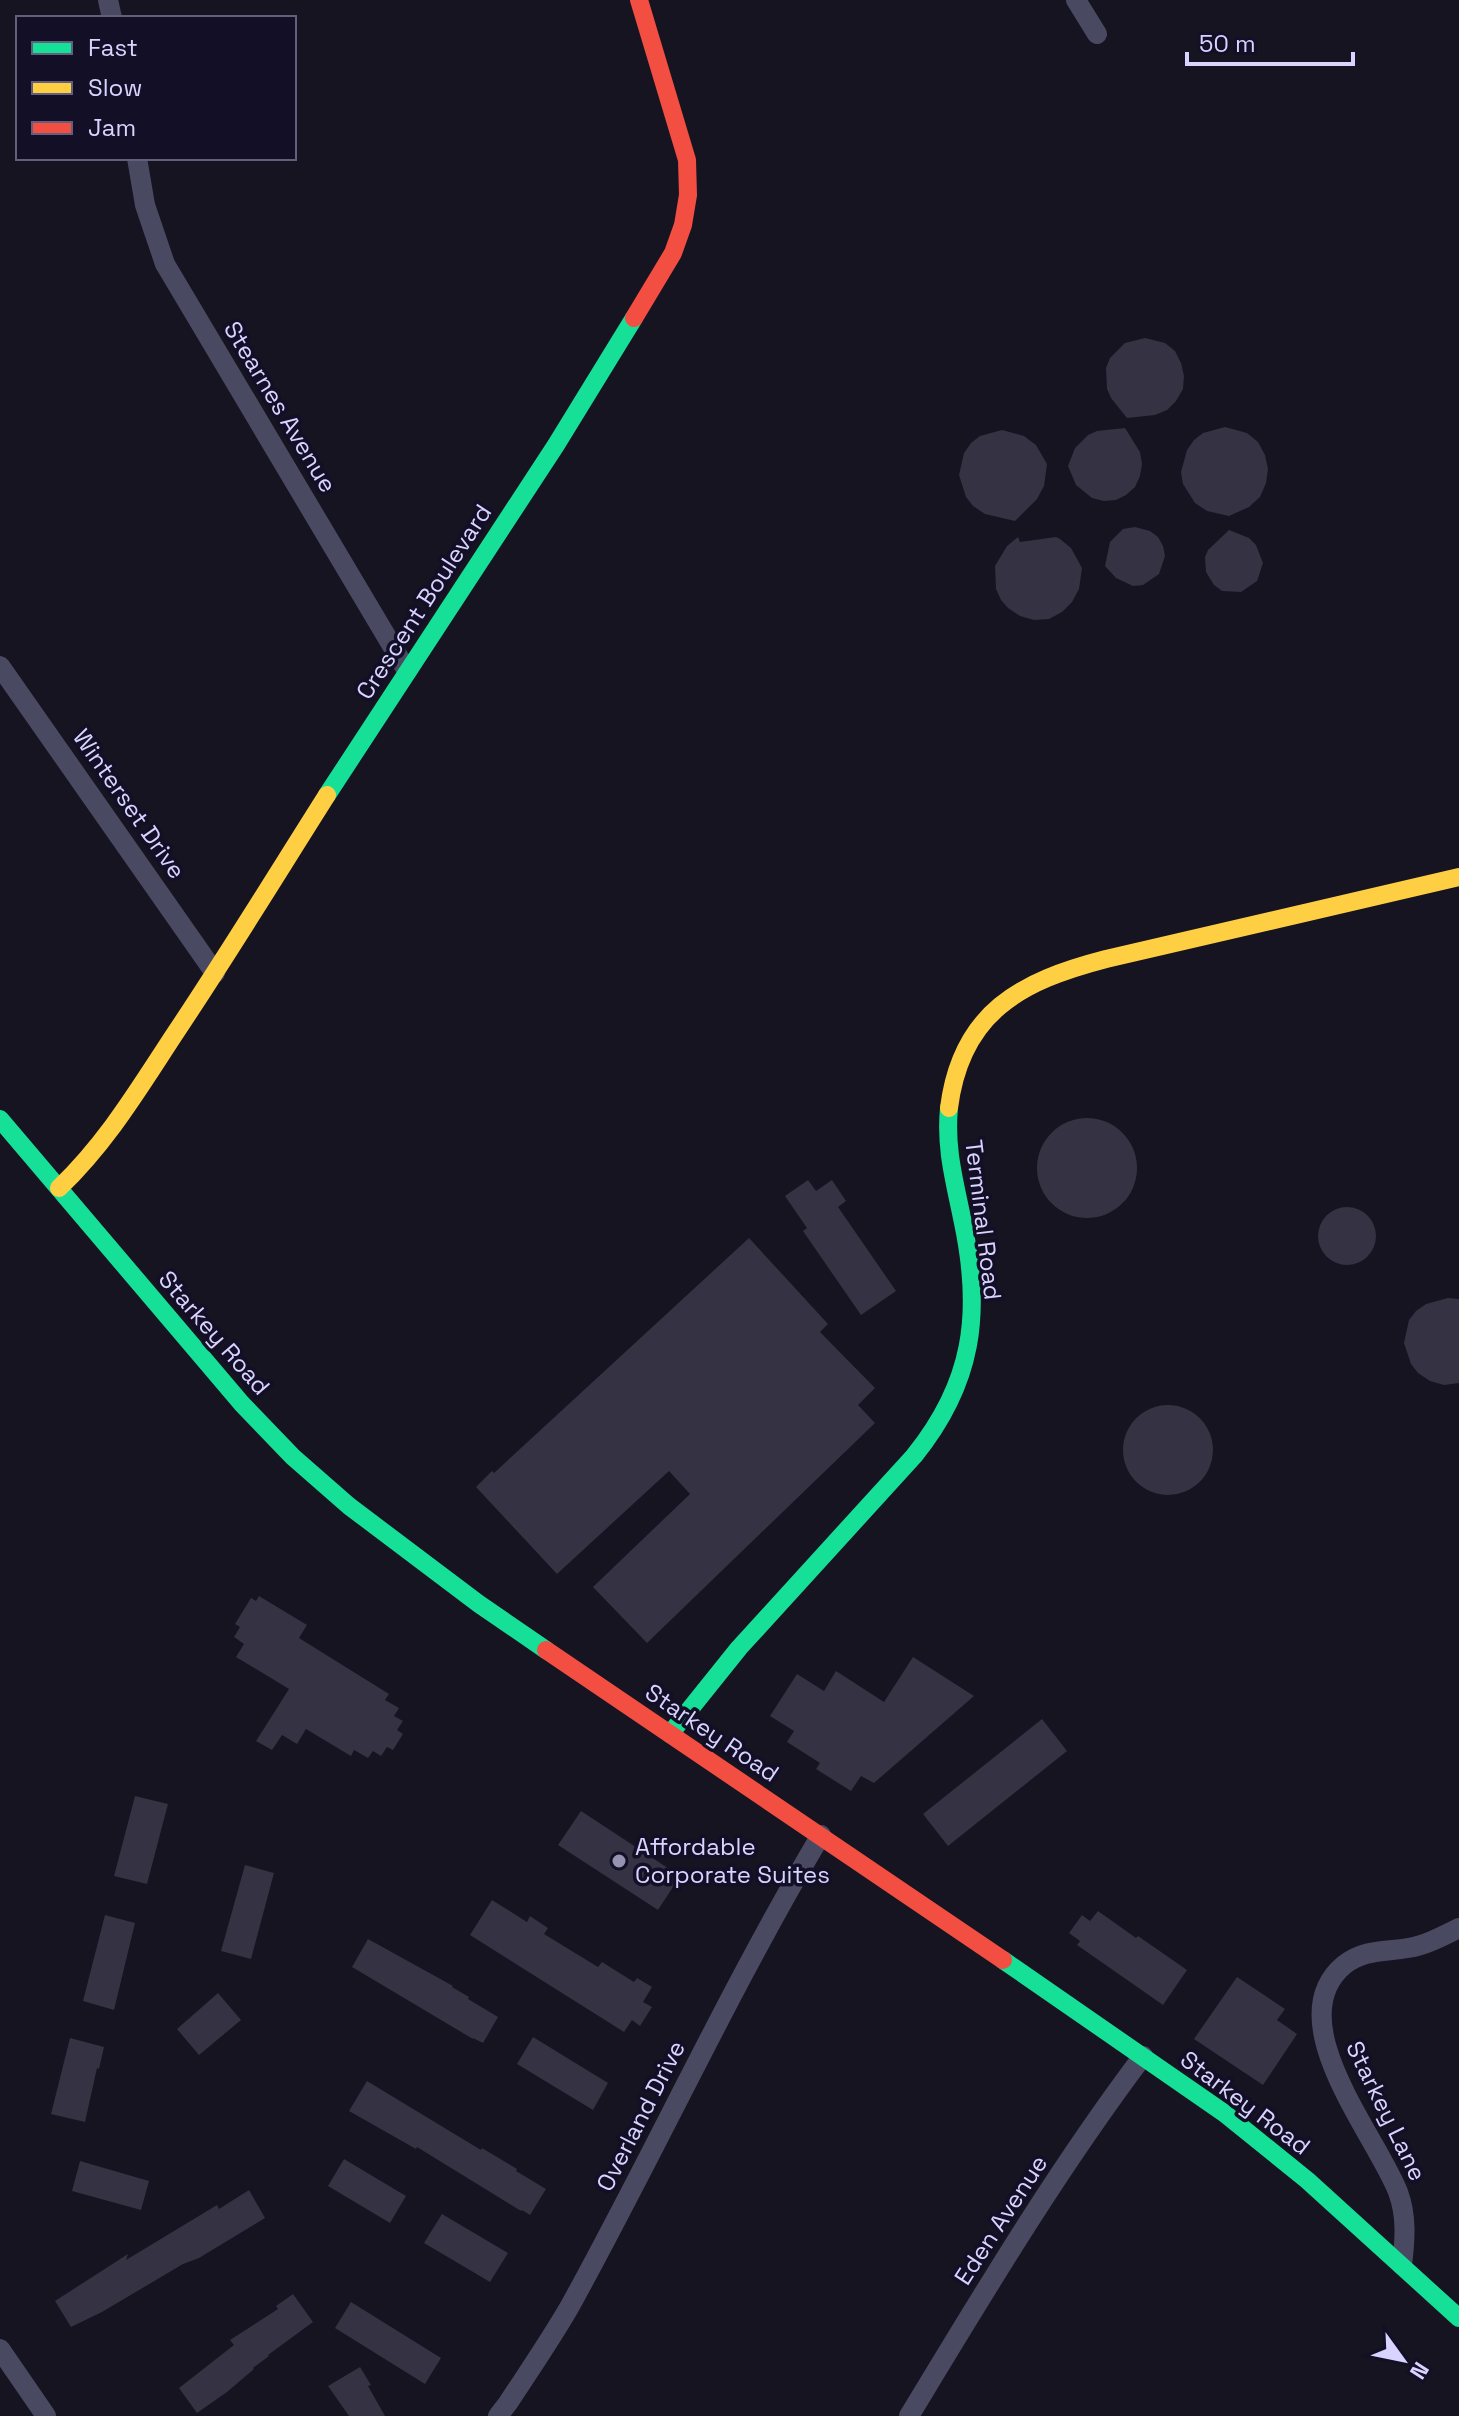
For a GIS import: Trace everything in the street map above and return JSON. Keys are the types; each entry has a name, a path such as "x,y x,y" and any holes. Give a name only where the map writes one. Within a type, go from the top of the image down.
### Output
{"street":[{"name":"Crescent Boulevard","path":"59,1188 109,1134 215,973 407,671 556,445 673,253 683,225 688,195 687,160 639,0"},
{"path":"1076,0 1097,34"},
{"name":"Stearnes Avenue","path":"137,160 145,205 165,264 407,671"},
{"name":"Winterset Drive","path":"0,666 215,973"},
{"name":"Terminal Road","path":"670,1734 704,1689 924,1444 953,1397 971,1338 971,1287 964,1227 948,1149 947,1116 962,1053 977,1029 996,1008 1039,979 1459,877"},
{"name":"Starkey Road","path":"0,1119 242,1404 293,1457 373,1525 467,1595 1224,2113 1295,2170 1459,2318"},
{"name":"Overland Drive","path":"498,2416 568,2309 780,1904 821,1835"},
{"name":"Starkey Lane","path":"1402,2265 1404,2215 1398,2192 1331,2062 1322,2031 1323,1999 1336,1974 1358,1956 1434,1941 1459,1928"},
{"name":"Eden Avenue","path":"909,2416 1008,2255 1107,2104 1143,2056"},
{"path":"0,2349 46,2416"}],"building":[{"path":"1145,338 1165,343 1175,351 1184,376 1183,389 1167,410 1155,415 1127,418 1107,389 1106,368 1110,358 1125,343"},
{"path":"1225,427 1247,433 1258,442 1268,469 1260,497 1249,507 1229,516 1207,511 1195,503 1183,484 1181,472 1187,450 1194,440 1203,433"},
{"path":"1125,428 1140,452 1142,464 1135,487 1116,500 1092,498 1076,485 1068,466 1075,448 1097,431"},
{"path":"1002,430 1024,436 1036,445 1047,464 1044,486 1037,499 1015,521 985,514 973,506 966,497 959,475 964,453 971,443 980,436"},
{"path":"1135,527 1158,537 1165,556 1159,574 1143,585 1133,586 1116,578 1105,566 1110,542 1123,529"},
{"path":"1229,530 1249,538 1256,545 1263,563 1257,581 1241,592 1222,591 1206,572 1208,550"},
{"path":"1018,537 1020,542 1056,537 1071,548 1082,568 1079,589 1072,602 1049,619 1034,620 1020,616 1008,608 996,589 995,566 1007,546"},
{"path":"1087,1118 1115,1126 1129,1140 1137,1168 1129,1196 1115,1210 1087,1218 1059,1210 1045,1196 1037,1168 1045,1140 1059,1126"},
{"path":"808,1180 816,1191 832,1180 846,1201 838,1207 896,1291 861,1315 803,1231 807,1228 785,1196"},
{"path":"1347,1207 1368,1215 1376,1236 1368,1257 1347,1265 1326,1257 1318,1236 1326,1215"},
{"path":"749,1238 828,1324 820,1332 875,1388 858,1405 875,1423 647,1643 593,1587 690,1494 669,1471 557,1574 476,1487"},
{"path":"1448,1298 1459,1299 1459,1383 1444,1385 1418,1373 1411,1364 1404,1343 1409,1320 1416,1311 1426,1304"},
{"path":"1168,1405 1185,1408 1200,1418 1210,1433 1213,1450 1210,1467 1200,1482 1185,1492 1168,1495 1151,1492 1136,1482 1126,1467 1123,1450 1126,1433 1136,1418 1151,1408"},
{"path":"259,1596 307,1625 299,1638 389,1694 385,1700 399,1708 394,1716 403,1721 397,1730 403,1734 393,1750 387,1747 381,1756 373,1751 368,1758 354,1750 351,1756 306,1729 297,1744 282,1735 272,1750 256,1741 289,1689 236,1657 244,1644 234,1637 240,1627 235,1624 251,1598 256,1601"},
{"path":"913,1657 974,1696 874,1783 861,1776 851,1791 816,1769 820,1763 787,1742 794,1731 770,1716 797,1674 824,1691 836,1671 884,1702"},
{"path":"1042,1719 1067,1751 948,1846 923,1814"},
{"path":"135,1796 168,1804 147,1884 114,1876"},
{"name":"Affordable Corporate Suites","path":"581,1811 680,1876 658,1910 558,1845"},
{"path":"245,1865 274,1873 251,1959 221,1951"},
{"path":"492,1900 527,1922 530,1916 548,1928 544,1934 598,1967 602,1962 634,1982 637,1978 652,1987 643,2002 652,2007 640,2026 632,2020 624,2032 470,1935"},
{"path":"1098,1911 1187,1970 1163,2005 1077,1945 1080,1941 1069,1933 1082,1915 1090,1921"},
{"path":"105,1915 135,1923 114,2010 83,2001"},
{"path":"368,1939 453,1986 498,2017 483,2043 352,1967"},
{"path":"1237,1977 1285,2009 1277,2020 1297,2034 1263,2085 1194,2039"},
{"path":"218,1993 241,2020 199,2055 177,2029"},
{"path":"533,2037 608,2083 593,2110 517,2064"},
{"path":"70,2038 104,2047 85,2122 51,2114"},
{"path":"367,2081 546,2189 530,2215 417,2147 349,2111"},
{"path":"344,2159 406,2196 390,2223 328,2186"},
{"path":"80,2161 149,2181 141,2210 72,2191"},
{"path":"249,2190 265,2218 199,2258 71,2327 55,2301 128,2254 126,2260 217,2205 219,2209"},
{"path":"442,2214 508,2253 490,2282 424,2243"},
{"path":"293,2294 313,2322 197,2413 179,2388 234,2345 230,2340 278,2309 276,2306"},
{"path":"351,2302 441,2358 425,2384 335,2328"},
{"path":"360,2367 385,2416 349,2416 328,2386"}],"traffic: fast":[{"path":"327,795 556,445 634,318"},
{"path":"670,1734 739,1648 914,1456 949,1402 968,1346 972,1288 950,1152 949,1108"},
{"path":"0,1119 242,1404 293,1457 349,1506 479,1604 546,1650"},
{"path":"1003,1960 1224,2113 1307,2180 1459,2318"}],"traffic: slow":[{"path":"59,1188 93,1152 136,1094 327,795"},
{"path":"949,1108 956,1075 967,1047 982,1024 1022,990 1047,978 1106,959 1459,877"}],"traffic: jam":[{"path":"634,318 673,253 683,225 688,195 687,160 639,0"},
{"path":"546,1650 1003,1960"}],"place":[{"name":"Affordable Corporate Suites","path":"619,1861"}]}
